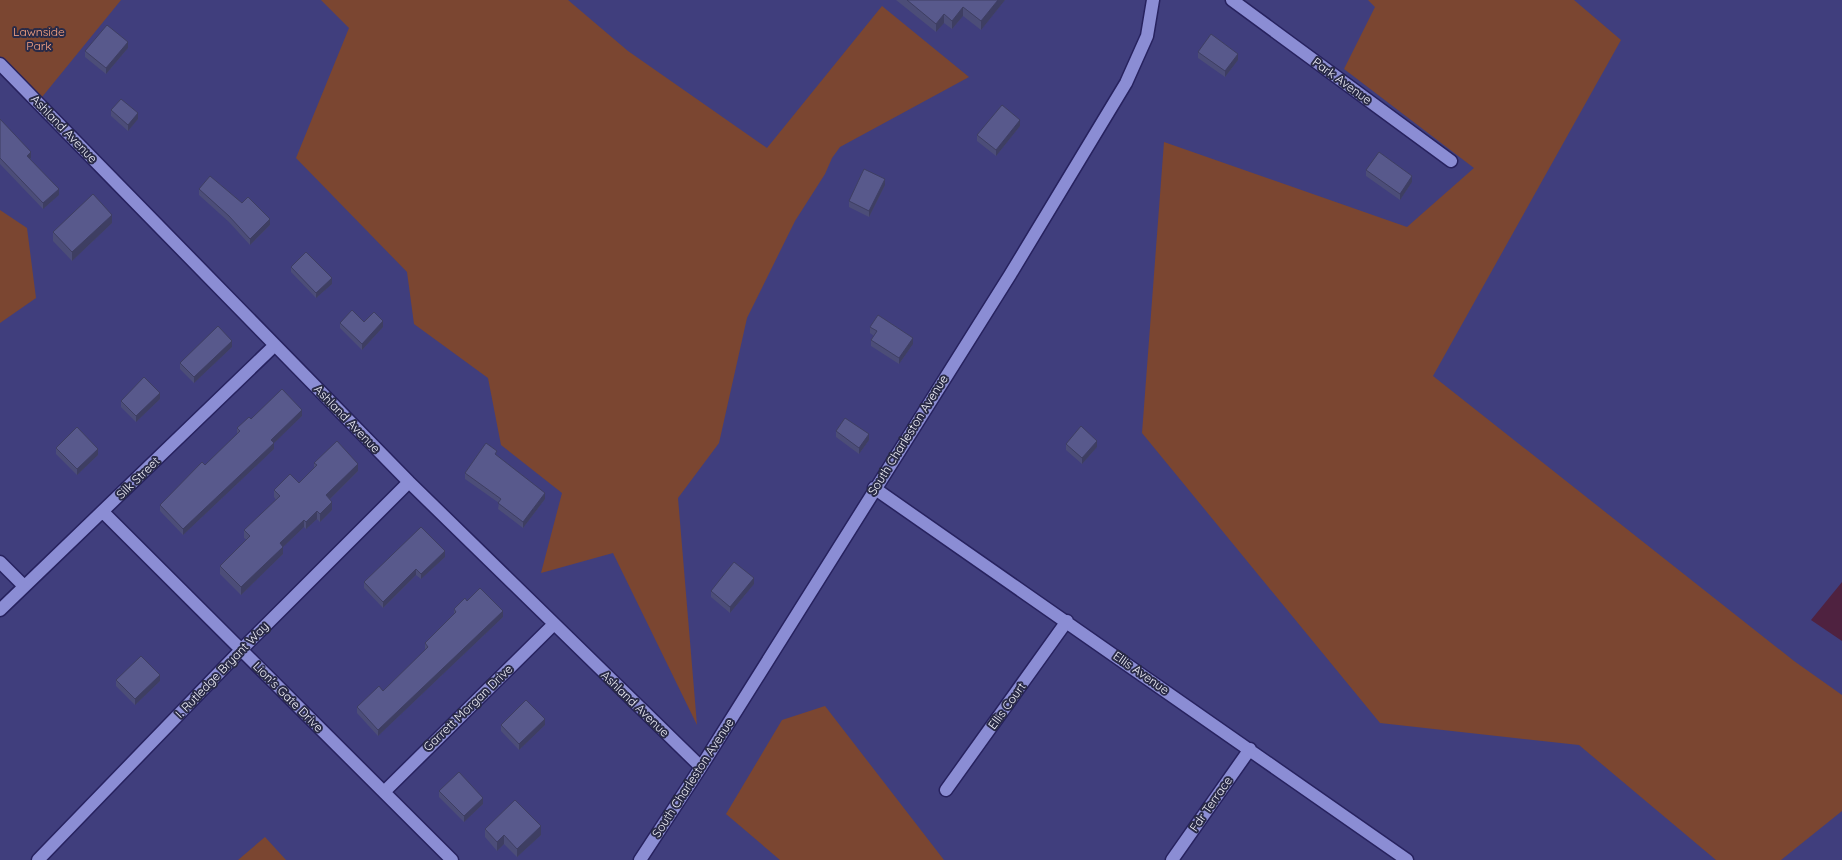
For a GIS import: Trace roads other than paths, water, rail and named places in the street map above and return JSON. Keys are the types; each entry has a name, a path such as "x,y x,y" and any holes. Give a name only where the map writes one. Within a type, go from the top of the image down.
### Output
{"street":[{"name":"South Charleston Avenue","path":"640,860 701,767 874,488 1010,275 1126,84 1147,36 1152,0"},
{"name":"Park Avenue","path":"1232,0 1451,162"},
{"name":"Ashland Avenue","path":"0,64 408,482 701,767"},
{"name":"Silk Street","path":"0,610 275,345"},
{"name":"I. Rutledge Bryant Way","path":"38,860 241,650 408,482"},
{"name":"Ellis Avenue","path":"874,488 1068,621 1407,860"},
{"name":"Lion's Gate Drive","path":"103,512 452,860"},
{"path":"0,562 24,586"},
{"name":"Ellis Court","path":"946,790 1068,621"},
{"name":"Garrett Morgan Drive","path":"384,792 553,625"},
{"name":"Fdr Terrace","path":"1172,860 1250,749"}],"park label":[{"name":"Lawnside Park","path":"39,39"}]}
